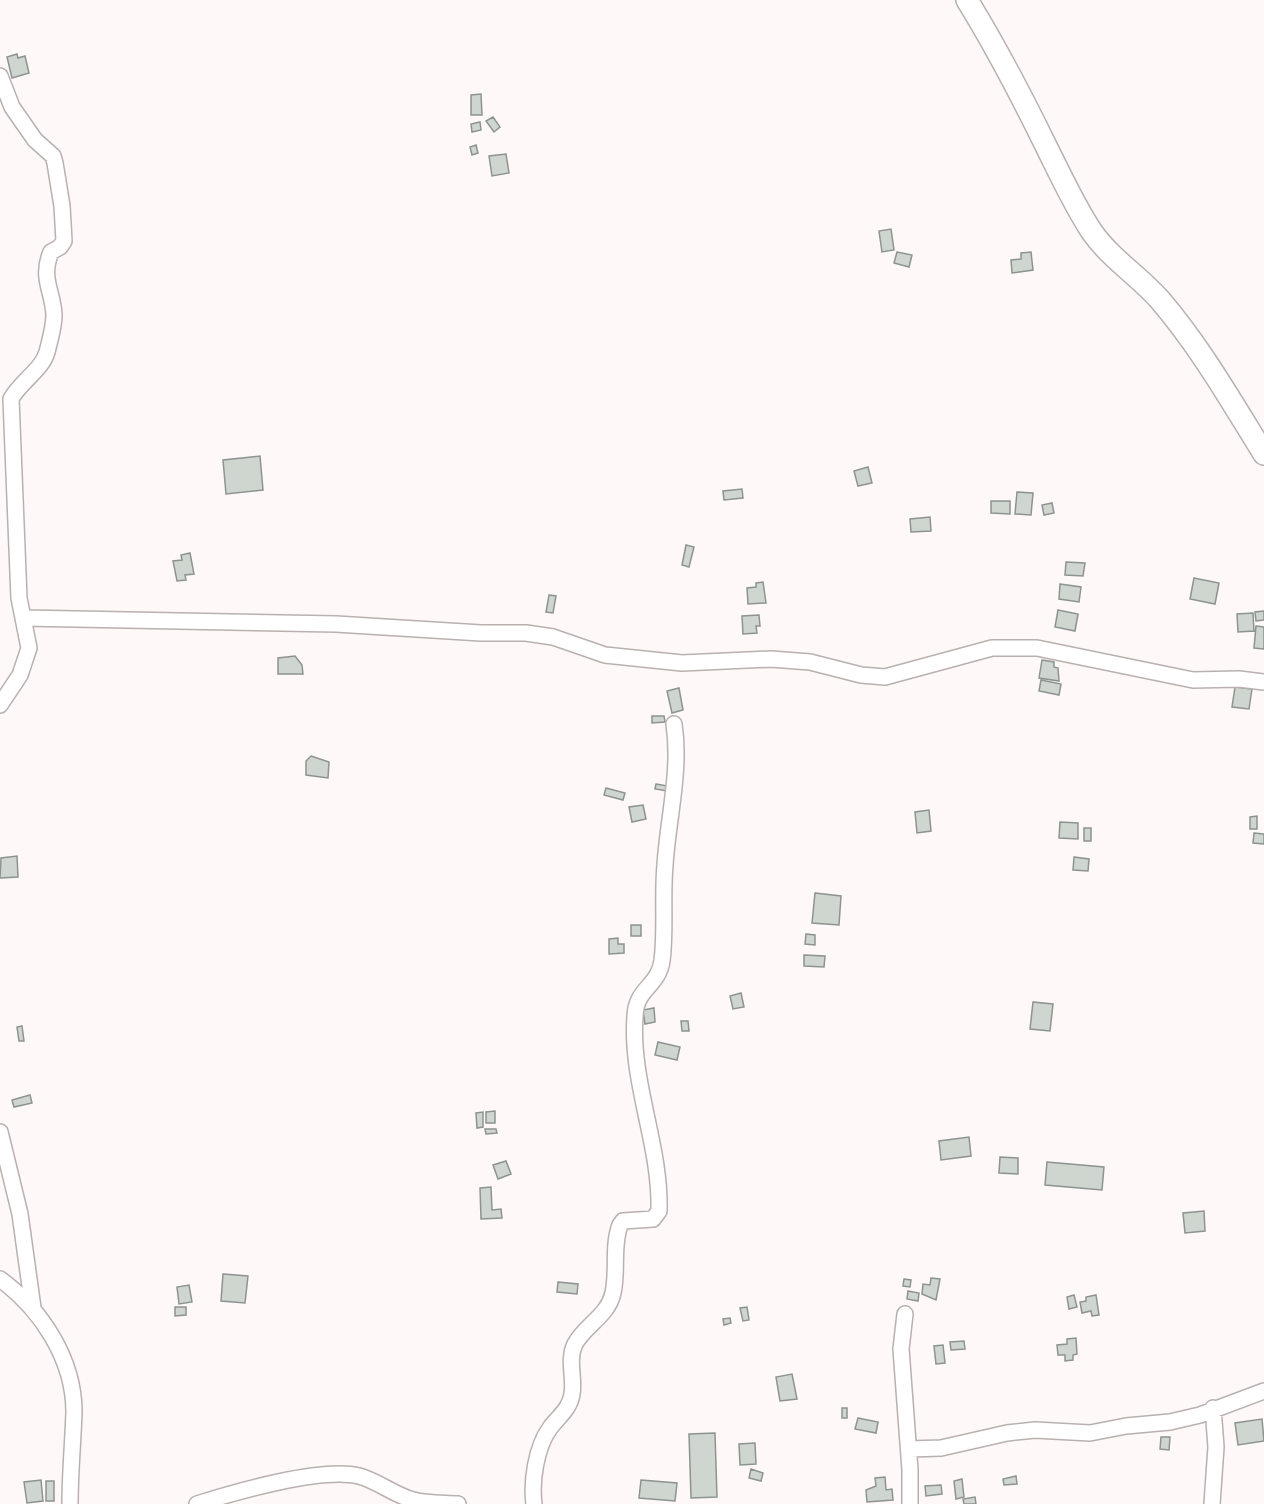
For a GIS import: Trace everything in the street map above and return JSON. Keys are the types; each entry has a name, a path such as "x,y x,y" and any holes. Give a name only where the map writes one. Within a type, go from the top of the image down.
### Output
{"main road":[{"path":"968,0 998,49 1073,200 1093,233 1158,297 1184,329 1201,352 1264,454"}],"street":[{"path":"0,76 12,107 35,140 56,163 63,233 63,245 51,252 47,259 47,288 54,315 46,355 17,388 11,399 18,576 29,638 26,662 21,675 0,705"},
{"path":"24,618 336,624 481,633 526,633 553,637 594,653 651,661 781,660 810,662 861,675 885,677 992,648 1037,648 1193,680 1239,679 1264,682"},
{"path":"534,1504 534,1484 542,1444 550,1427 569,1405 572,1395 573,1348 579,1338 602,1314 613,1293 620,1224 623,1221 653,1219 659,1211 651,1131 637,1059 634,1018 639,995 651,985 662,963 665,862 678,749 674,724"},
{"path":"0,1132 20,1214 33,1308"},
{"path":"0,1279 33,1308 49,1332 69,1384 74,1410 70,1504"},
{"path":"905,1314 901,1349 909,1449 910,1504"},
{"path":"909,1449 941,1448 1007,1433 1035,1430 1090,1433 1189,1418 1264,1391"},
{"path":"1212,1504 1212,1474 1216,1447 1213,1408"},
{"path":"197,1504 298,1480 337,1474 357,1476 372,1481 414,1502 458,1504"}],"building":[{"path":"17,54 18,58 25,56 29,73 12,78 7,57"},
{"path":"481,94 482,115 471,115 471,95"},
{"path":"493,117 500,127 494,132 486,121"},
{"path":"480,122 481,130 472,132 471,124"},
{"path":"476,145 478,153 472,155 470,147"},
{"path":"506,154 509,173 492,176 489,156"},
{"path":"891,229 894,250 882,252 879,231"},
{"path":"897,252 912,255 909,267 894,263"},
{"path":"1031,252 1033,270 1012,273 1011,260 1021,259 1021,253"},
{"path":"260,456 263,490 226,494 223,460"},
{"path":"868,467 872,483 858,486 854,471"},
{"path":"742,489 743,498 724,500 723,491"},
{"path":"1017,492 1033,493 1031,515 1015,514"},
{"path":"991,501 1010,501 1010,514 991,513"},
{"path":"1052,503 1054,513 1044,515 1042,505"},
{"path":"930,517 931,531 911,532 910,519"},
{"path":"686,545 694,547 689,567 682,565"},
{"path":"190,553 194,574 185,575 186,580 177,581 173,561 182,560 181,555"},
{"path":"1066,562 1085,563 1083,576 1065,575"},
{"path":"1194,578 1219,583 1215,604 1190,599"},
{"path":"763,582 766,603 748,604 747,588 756,587 756,583"},
{"path":"1060,584 1081,587 1079,602 1059,599"},
{"path":"549,595 556,596 553,613 546,612"},
{"path":"1058,610 1078,614 1075,631 1055,627"},
{"path":"1264,611 1264,620 1256,621 1255,612"},
{"path":"1253,613 1254,631 1238,632 1237,614"},
{"path":"759,615 760,626 756,626 757,633 743,634 742,616"},
{"path":"1256,626 1264,627 1264,649 1254,648"},
{"path":"295,656 302,665 303,674 278,674 278,658"},
{"path":"1042,660 1054,662 1054,667 1058,668 1059,681 1039,678"},
{"path":"1041,680 1061,684 1059,695 1039,691"},
{"path":"1235,687 1252,689 1249,709 1232,707"},
{"path":"679,688 683,710 672,713 667,691"},
{"path":"652,716 664,716 665,722 652,723"},
{"path":"311,756 329,762 328,778 306,775 306,761"},
{"path":"656,784 668,786 667,791 655,789"},
{"path":"606,788 625,793 623,800 604,795"},
{"path":"643,805 646,819 632,822 629,807"},
{"path":"929,810 931,831 917,833 915,812"},
{"path":"1257,816 1257,829 1250,829 1250,817"},
{"path":"1060,822 1078,823 1078,839 1059,838"},
{"path":"1084,828 1091,828 1091,841 1084,841"},
{"path":"1254,833 1264,834 1264,844 1253,843"},
{"path":"17,856 18,877 0,878 1,858"},
{"path":"1074,857 1089,859 1088,871 1073,870"},
{"path":"815,893 841,896 839,925 812,923"},
{"path":"631,925 641,925 641,936 631,936"},
{"path":"806,934 815,935 815,945 805,944"},
{"path":"618,938 618,944 624,944 624,953 609,954 609,939"},
{"path":"804,955 825,956 824,967 804,966"},
{"path":"741,993 744,1007 733,1009 730,996"},
{"path":"1033,1002 1053,1004 1050,1031 1030,1029"},
{"path":"654,1008 655,1022 645,1024 643,1010"},
{"path":"681,1021 688,1021 689,1031 682,1031"},
{"path":"22,1026 24,1041 19,1041 17,1027"},
{"path":"658,1042 680,1047 677,1060 655,1055"},
{"path":"30,1095 32,1103 14,1107 12,1100"},
{"path":"495,1111 495,1123 486,1123 486,1112"},
{"path":"483,1112 483,1127 477,1128 476,1113"},
{"path":"485,1129 496,1129 497,1133 486,1134"},
{"path":"969,1137 971,1156 941,1160 939,1141"},
{"path":"1000,1157 1018,1158 1018,1174 999,1173"},
{"path":"506,1161 511,1174 498,1179 493,1165"},
{"path":"1047,1162 1104,1167 1102,1190 1045,1185"},
{"path":"491,1187 492,1210 501,1209 502,1218 481,1219 480,1188"},
{"path":"1204,1211 1205,1231 1185,1233 1183,1213"},
{"path":"223,1274 248,1276 245,1303 221,1301"},
{"path":"931,1278 940,1279 936,1300 922,1294 923,1284 930,1285"},
{"path":"904,1279 911,1280 910,1287 903,1286"},
{"path":"558,1282 578,1284 577,1294 557,1292"},
{"path":"189,1285 192,1302 179,1304 177,1287"},
{"path":"908,1291 919,1293 918,1301 907,1299"},
{"path":"1074,1295 1077,1307 1069,1309 1067,1297"},
{"path":"1096,1295 1099,1315 1092,1316 1091,1311 1082,1313 1080,1302 1086,1301 1086,1297"},
{"path":"175,1307 186,1307 186,1315 175,1316"},
{"path":"747,1307 749,1320 743,1321 740,1308"},
{"path":"730,1318 731,1323 724,1325 723,1319"},
{"path":"1076,1338 1077,1354 1073,1355 1073,1360 1065,1361 1065,1355 1058,1355 1057,1345 1067,1344 1067,1339"},
{"path":"964,1341 965,1349 951,1350 950,1342"},
{"path":"943,1345 945,1363 936,1364 934,1346"},
{"path":"792,1374 797,1399 780,1401 776,1377"},
{"path":"842,1408 847,1408 847,1418 842,1418"},
{"path":"858,1418 878,1422 876,1433 855,1429"},
{"path":"1262,1419 1264,1441 1238,1445 1235,1423"},
{"path":"715,1433 717,1497 691,1498 689,1434"},
{"path":"1161,1437 1170,1437 1169,1450 1160,1449"},
{"path":"755,1443 756,1464 740,1465 739,1444"},
{"path":"751,1469 763,1473 761,1481 749,1478"},
{"path":"1016,1476 1017,1484 1004,1485 1003,1479"},
{"path":"885,1477 886,1490 892,1489 893,1500 867,1502 866,1490 876,1486 875,1478"},
{"path":"962,1479 964,1497 956,1499 954,1481"},
{"path":"41,1480 43,1501 27,1503 24,1482"},
{"path":"641,1480 677,1483 675,1501 639,1498"},
{"path":"46,1481 54,1481 54,1501 46,1501"},
{"path":"941,1485 942,1494 926,1496 925,1486"},
{"path":"975,1497 976,1504 964,1504 963,1499"}]}
